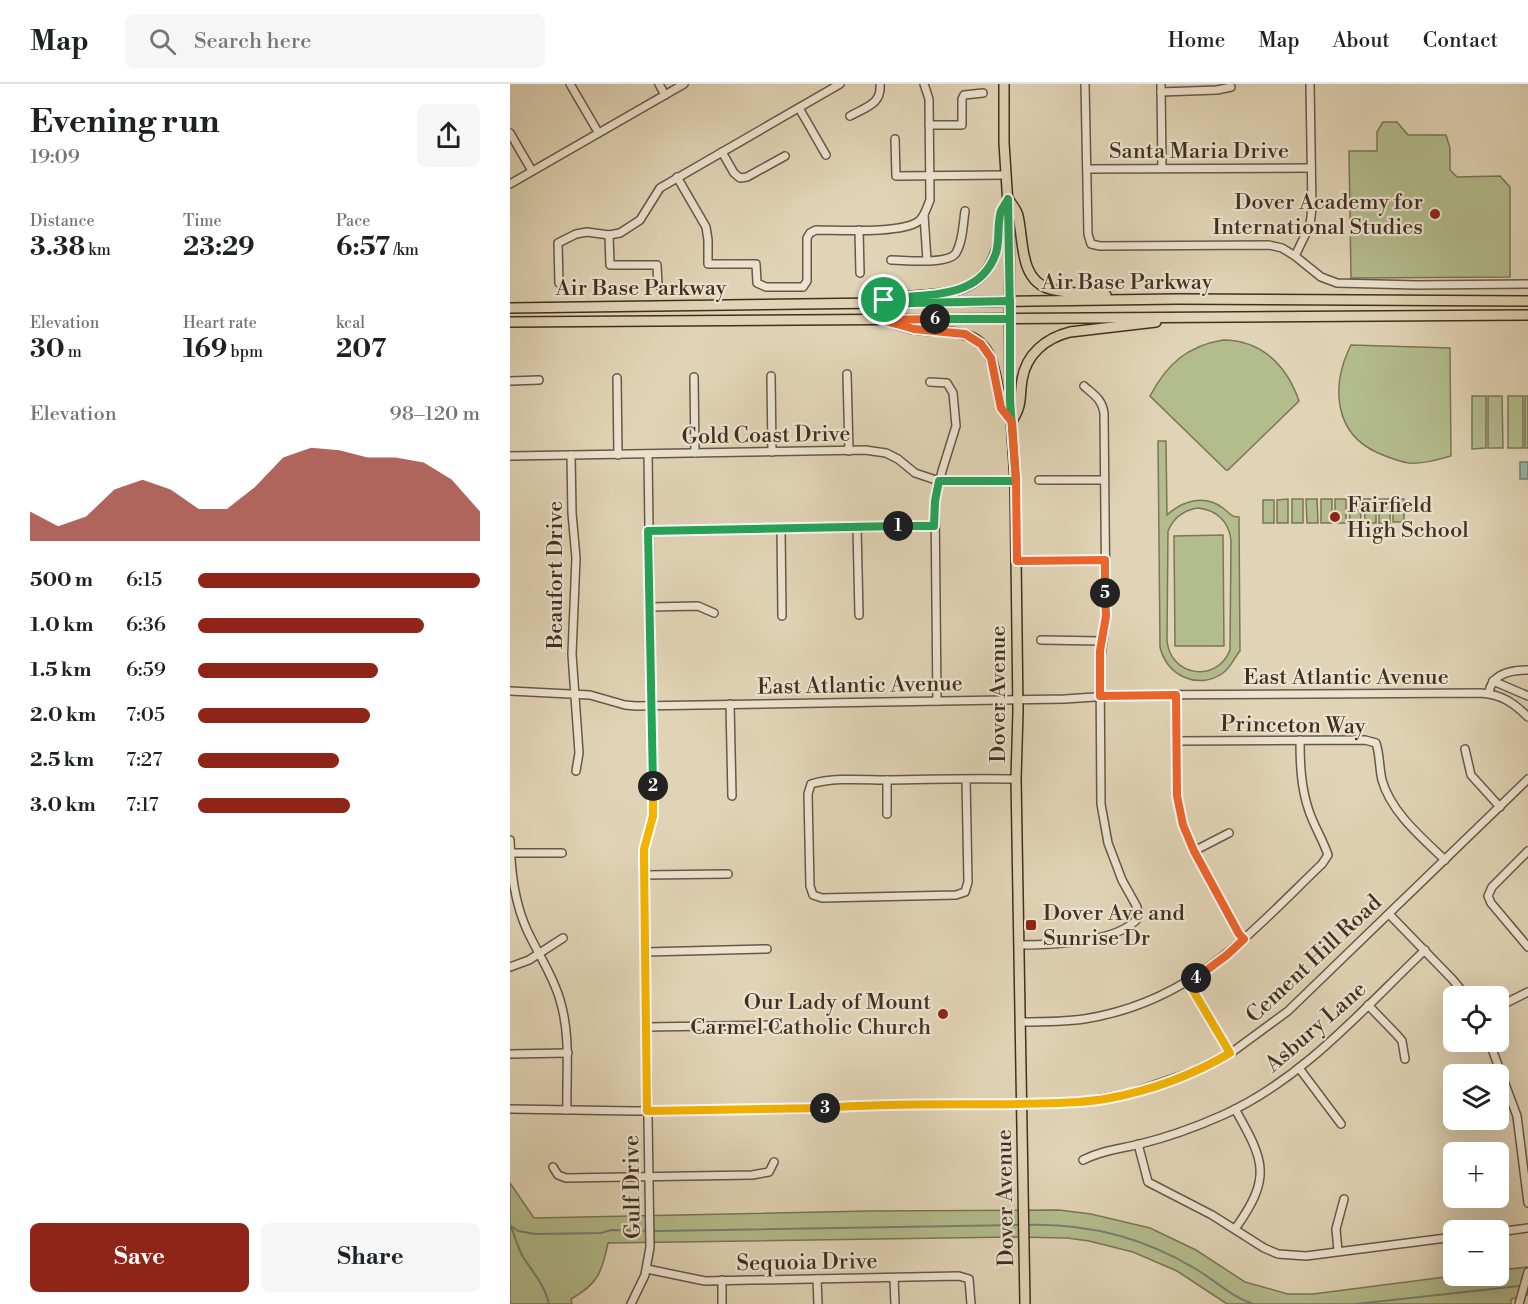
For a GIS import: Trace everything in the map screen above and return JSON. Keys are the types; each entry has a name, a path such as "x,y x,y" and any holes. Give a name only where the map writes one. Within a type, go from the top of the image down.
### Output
{"main road":[{"name":"Dover Avenue","path":"1004,84 1012,422 1016,481 1018,699 1016,779 1025,1304"},
{"path":"864,304 907,296 949,293 965,288 978,280 995,256 999,238 1000,213 1008,199 1018,214 1027,268 1034,280 1041,286 1057,291 1113,295 1132,300"},
{"name":"Air Base Parkway","path":"510,308 1132,300 1525,301"},
{"name":"Air Base Parkway","path":"510,322 1525,315"},
{"path":"882,320 914,329 957,332 981,344 991,358 1001,408 1012,422 1020,408 1021,382 1026,366 1036,351 1052,338 1070,332 1138,325 1179,317"}],"street":[{"path":"570,84 598,132"},
{"path":"659,84 665,95"},
{"path":"510,184 684,84"},
{"path":"559,283 558,243 576,234 587,232 609,235 620,233 640,220 649,202 660,188 840,84"},
{"path":"850,116 877,101 881,94 880,84"},
{"path":"677,177 706,227 708,264 756,264 757,283 766,287 803,287 807,281 807,238 810,233 900,228 919,221 924,215 930,200 930,175 929,99 924,84"},
{"path":"1085,84 1088,234 1091,243 1100,246 1269,244 1282,248 1321,277 1337,283 1528,284"},
{"path":"1295,256 1311,225 1310,84"},
{"path":"1162,168 1161,88 1217,90 1231,87"},
{"path":"929,125 962,125 964,95 983,93"},
{"path":"798,108 826,154"},
{"path":"510,133 532,171"},
{"path":"895,139 896,176 1006,175"},
{"path":"722,152 734,173 740,178 747,177 785,156"},
{"name":"Santa Maria Drive","path":"1087,169 1311,168"},
{"path":"891,260 951,258 961,238 965,211"},
{"path":"924,215 927,260"},
{"path":"859,230 860,273"},
{"path":"609,235 610,265 657,265 658,285"},
{"path":"847,374 849,451"},
{"path":"771,376 772,452"},
{"path":"694,377 695,453"},
{"path":"617,378 618,455"},
{"path":"510,381 539,380"},
{"path":"930,382 946,383 951,388 956,413 954,437 939,481 935,501 937,701"},
{"path":"1019,945 1053,945 1087,940 1133,925 1138,918 1137,907 1115,863 1103,824 1100,696 1102,641 1106,616 1103,405 1100,399 1084,386"},
{"name":"Gold Coast Drive","path":"510,456 876,451 897,459 915,473 939,481 1016,481"},
{"name":"Gulf Drive","path":"631,1304 647,1269 650,1237 644,875 644,849 653,816 648,454"},
{"name":"Beaufort Drive","path":"571,455 572,513 576,558 572,639 579,753 576,771"},
{"path":"1039,480 1104,480"},
{"path":"648,531 934,526"},
{"path":"857,527 859,615"},
{"path":"780,528 782,616"},
{"path":"1017,561 1105,560"},
{"path":"650,608 698,606 714,613"},
{"path":"1041,640 1102,641"},
{"path":"1489,693 1493,681 1512,670 1528,670"},
{"path":"1493,681 1528,696"},
{"name":"East Atlantic Avenue","path":"510,691 575,693 600,696 625,705 651,706 1100,696 1489,693 1509,700 1528,717"},
{"path":"1176,695 1179,812 1187,839 1239,934 1244,939"},
{"path":"730,704 732,796"},
{"path":"1020,1022 1058,1021 1104,1015 1149,1002 1188,982 1227,955 1322,864 1328,855 1303,792 1300,740"},
{"name":"Princeton Way","path":"1177,741 1365,740 1376,743 1382,780 1391,801 1404,818 1445,860"},
{"path":"1465,749 1471,776 1500,807"},
{"path":"966,779 968,882 965,892 956,895 834,898 813,895 810,886 808,794 811,784 822,781 966,779 1016,779"},
{"name":"Cement Hill Road","path":"510,1109 647,1111 1022,1104 1080,1102 1131,1093 1192,1072 1230,1053 1288,1011 1528,779"},
{"path":"887,780 887,814"},
{"path":"1194,851 1229,833"},
{"path":"510,840 512,879 517,903 526,927 554,983 565,1019 568,1053 567,1110"},
{"path":"1528,851 1492,887 1488,896 1491,903 1528,946"},
{"path":"511,853 562,853"},
{"path":"644,875 728,874"},
{"path":"1389,914 1457,986"},
{"path":"510,967 529,960 563,938"},
{"path":"645,952 767,950"},
{"name":"Asbury Lane","path":"1083,1160 1101,1151 1138,1144 1183,1131 1235,1109 1264,1092 1323,1048 1425,950"},
{"path":"1188,982 1230,1053"},
{"path":"1509,1002 1528,992"},
{"path":"1368,1005 1402,1041 1404,1059"},
{"path":"646,1027 774,1025"},
{"path":"1493,1052 1517,1116 1528,1203"},
{"path":"510,1054 568,1053"},
{"path":"1299,1068 1341,1124"},
{"path":"1235,1109 1255,1148 1261,1172 1257,1195 1236,1229"},
{"path":"1138,1144 1148,1182 1212,1215 1264,1248 1278,1254 1306,1256 1443,1238"},
{"path":"553,1167 558,1175 566,1178 752,1175 768,1172 774,1162"},
{"path":"1338,1251 1336,1230 1344,1199"},
{"path":"1509,1231 1528,1228"},
{"name":"Sequoia Drive","path":"647,1269 697,1280 959,1276 969,1279 971,1304"},
{"path":"1519,1304 1528,1272"},
{"path":"894,1278 894,1304"},
{"path":"817,1279 818,1304"},
{"path":"722,1280 722,1304"}],"green space":[{"name":"Dover Academy for International Studies","path":"1383,122 1397,122 1408,135 1446,135 1450,148 1450,170 1457,177 1500,176 1510,187 1510,277 1351,278 1349,151 1377,151 1377,132"},
{"path":"1223,340 1250,345 1271,357 1288,377 1299,401 1228,470 1150,396 1179,358 1199,347"},
{"path":"1351,345 1450,348 1451,456 1420,463 1401,462 1378,453 1363,444 1352,433 1344,421 1339,391 1340,376"},
{"path":"1472,396 1486,396 1486,448 1472,449"},
{"path":"1488,396 1502,396 1503,448 1488,448"},
{"path":"1508,396 1523,396 1523,448 1508,448"},
{"path":"1525,396 1528,396 1528,448 1525,448"},
{"path":"1158,441 1166,441 1167,515 1179,506 1201,500 1216,504 1239,517 1240,651 1223,673 1213,678 1194,680 1176,672 1163,657 1160,647","holes":["1198,508 1205,509 1221,518 1230,534 1230,650 1224,661 1215,668 1195,671 1177,662 1170,653 1167,641 1168,531 1176,518 1184,512"]},
{"path":"1288,499 1288,523 1277,523 1277,500"},
{"path":"1292,499 1303,499 1303,523 1292,523"},
{"path":"1306,499 1317,499 1318,523 1307,523"},
{"path":"1321,499 1332,499 1332,523 1321,523"},
{"path":"1335,499 1346,499 1346,523 1335,523"},
{"path":"1349,499 1360,499 1361,523 1350,523"},
{"path":"1364,499 1376,499 1376,523 1365,523"},
{"path":"1379,499 1390,499 1390,523 1379,523"},
{"path":"1393,499 1404,499 1404,522 1393,522"},
{"path":"1263,500 1274,500 1274,523 1263,523"},
{"path":"1223,535 1224,646 1175,646 1174,536"},
{"path":"510,1183 534,1218 868,1211 1059,1210 1091,1214 1150,1228 1196,1250 1245,1282 1288,1294 1313,1294 1443,1277 1443,1286 1509,1286 1509,1269 1528,1267 1528,1295 1511,1299 1511,1304 1227,1304 1177,1271 1133,1252 1067,1238 608,1243 601,1270 587,1288 571,1299 572,1304 510,1304"}],"shaded area":[{"path":"1520,462 1528,462 1528,479 1520,479"}],"waterway":[{"path":"510,1225 521,1253 542,1285 549,1304"},
{"path":"511,1226 518,1231 535,1234 601,1233 611,1230 1020,1225"},
{"path":"1026,1225 1092,1230 1134,1240 1174,1257 1237,1297 1253,1304"},
{"path":"1356,1304 1528,1285"}],"place":[{"name":"Dover Academy for International Studies","path":"1435,214"},
{"name":"Fairfield High School","path":"1335,517"},
{"name":"Dover Ave and Sunrise Dr","path":"1031,925"},
{"name":"Our Lady of Mount Carmel Catholic Church","path":"943,1014"}],"route":[{"path":"884,300 864,304 1010,301 1010,319 1009,334 1010,401 1012,422 1016,481 939,481 934,526 648,531 653,816 644,849 647,1111 1080,1102 1110,1098 1152,1087 1192,1072 1230,1053 1188,982 1227,955 1244,939 1239,934 1187,839 1179,812 1176,695 1100,696 1100,651 1106,616 1105,560 1017,561 1016,481 1012,422 1001,408 994,369 986,350 965,334 914,329 882,320 1010,319 1010,301 1009,220 1008,199 1000,213 998,247 995,256 978,280 965,288 949,293 884,300"}]}
